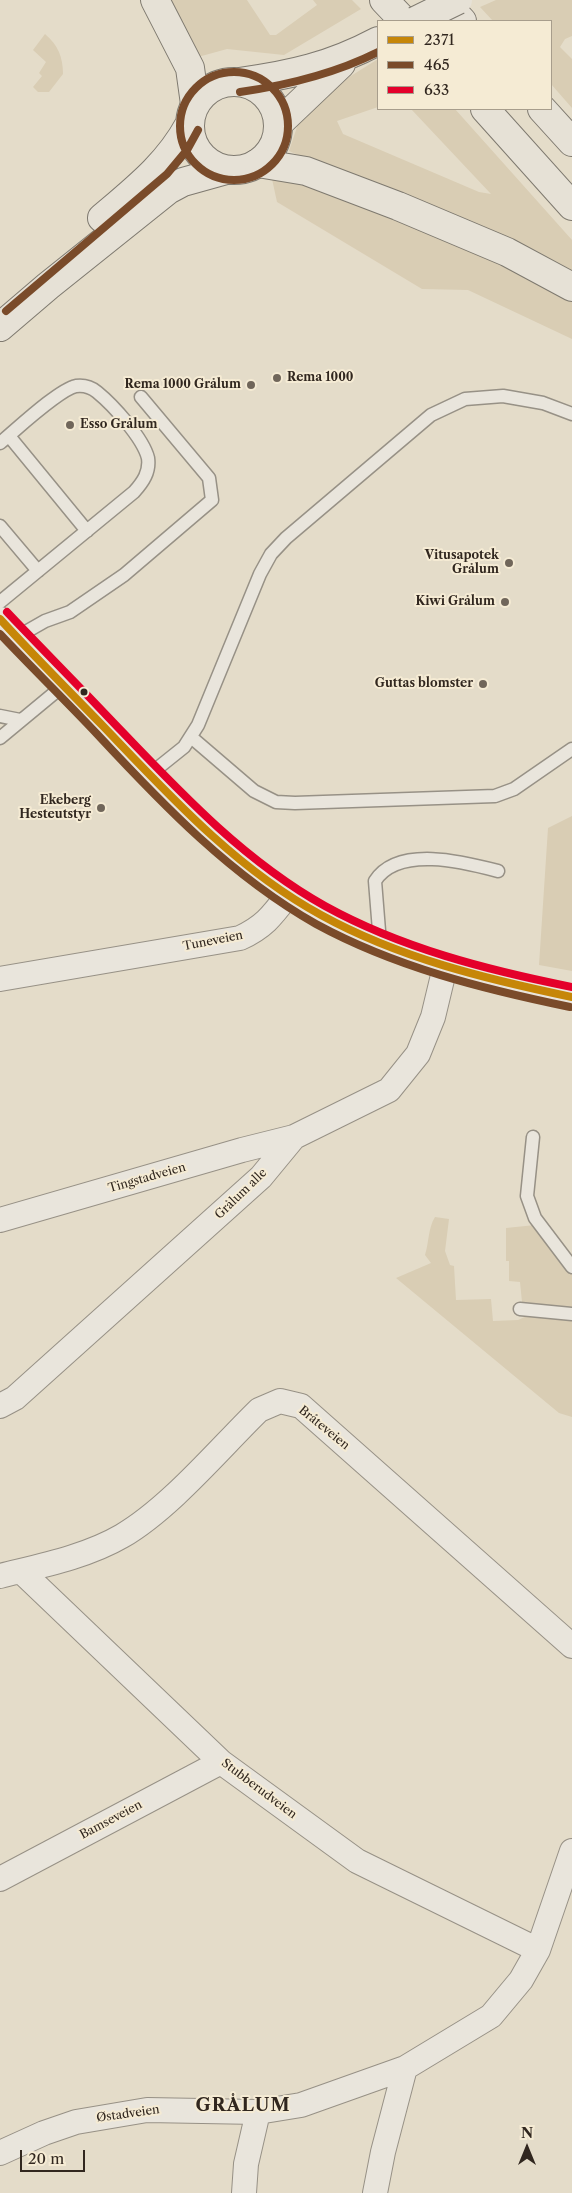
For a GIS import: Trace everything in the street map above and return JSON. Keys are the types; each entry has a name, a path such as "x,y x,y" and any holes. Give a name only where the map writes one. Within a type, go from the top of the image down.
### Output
{"main road":[{"path":"155,0 190,68 195,148 203,158 214,166 226,170"},
{"path":"384,0 403,20"},
{"path":"442,0 461,20"},
{"path":"417,20 458,0"},
{"path":"278,124 315,76 377,42"},
{"path":"0,302 153,173 175,149 203,94 214,87 226,83 315,76"},
{"path":"239,82 251,85 266,96 276,112 278,124 273,146 258,163"},
{"path":"486,110 572,206"},
{"path":"543,110 572,142"},
{"path":"0,327 160,195 183,182 226,170 237,170 258,163 306,171 372,196 507,252 572,287"}],"street":[{"path":"0,619 174,801 247,867 288,895 322,916 380,943 445,968 504,984 572,997"},
{"name":"Tuneveien","path":"0,979 240,938 259,929 273,915 288,895"},
{"name":"Grålum alle","path":"0,1406 15,1398 261,1177 294,1137 389,1090 418,1054 433,1017 445,968"},
{"name":"Tingstadveien","path":"0,1220 242,1150 294,1137"},
{"name":"Bråteveien","path":"11,1574 84,1553 122,1536 158,1511 258,1410 280,1401 301,1406 572,1646"},
{"name":"Stubberudveien","path":"11,1574 221,1762 357,1861 538,1950"},
{"name":"Bamseveien","path":"0,1879 221,1762"},
{"name":"Østadveien","path":"0,2153 44,2133 76,2122 147,2110 258,2112 300,2105 405,2068 491,2016 521,1980 538,1950 572,1851"},
{"path":"376,2193 383,2152 405,2068"},
{"path":"244,2193 246,2164 258,2112"}],"lane":[{"path":"0,602 134,492 144,481 148,469 148,457 136,434 97,391 86,386 74,386 60,394 5,439 86,531"},
{"path":"149,775 184,747 198,725 250,597 271,554 286,538 432,414 465,398 503,396 543,402 572,414"},
{"path":"17,638 46,622 70,612 124,575 212,500 210,478 141,398"},
{"path":"0,526 38,571"},
{"path":"0,738 64,685"},
{"path":"0,716 20,720"},
{"path":"190,737 254,791 276,802 296,803 495,796 514,789 572,749"},
{"path":"380,943 375,881 380,872 390,866 428,859 452,859 498,871"},
{"path":"533,1137 528,1196 535,1218 572,1267"},
{"path":"520,1309 572,1314"}],"shaded area":[{"path":"166,0 247,0 270,35 276,35 317,5 313,0 352,0 361,9 284,55 227,49 198,57"},
{"path":"496,0 572,0 572,36 565,39 560,47 572,59 572,108 552,85 552,20 492,20 480,7"},
{"path":"45,34 59,52 63,74 49,92 38,92 33,87 42,76 39,73 46,62 33,50"},
{"path":"377,60 377,107 337,121 343,134 479,192 491,194 412,110 456,110 572,240 572,276 289,151 300,118 322,94"},
{"path":"272,179 314,183 438,233 572,299 572,339 468,290 422,289 277,202"},
{"path":"572,816 572,971 539,965 548,828"},
{"path":"435,1217 449,1219 445,1251 450,1265 454,1266 456,1300 491,1299 493,1321 518,1320 529,1315 572,1320 572,1417 559,1413 396,1278 431,1263 425,1255 431,1226"},
{"path":"535,1225 556,1256 572,1275 572,1308 522,1302 520,1282 509,1281 509,1261 506,1261 506,1228"}],"transit line":[{"name":"465","path":"240,92 311,78 345,67 377,52"},
{"name":"465","path":"234,72 255,76 272,88 284,105 288,126 284,147 272,164 255,176 234,180 213,176 196,164 184,147 180,126 184,105 196,88 213,76 234,72"},
{"name":"465","path":"6,311 167,174 187,150 198,130"},
{"name":"633","path":"7,612 159,770 211,821 265,867 294,887 354,921 414,946 477,965 572,987"},
{"name":"2371","path":"0,619 152,778 204,829 260,875 290,896 321,915 351,930 412,955 507,983 572,997"},
{"name":"465","path":"0,634 147,787 199,838 255,884 285,905 316,924 377,953 472,984 570,1007"}],"place":[{"name":"Rema 1000","path":"277,378"},
{"name":"Rema 1000 Grålum","path":"251,385"},
{"name":"Esso Grålum","path":"70,425"},
{"name":"Vitusapotek Grålum","path":"509,563"},
{"name":"Kiwi Grålum","path":"505,602"},
{"name":"Guttas blomster","path":"483,684"},
{"name":"Ekeberg Hesteutstyr","path":"101,808"}],"district":[{"name":"GRÅLUM","path":"243,2106"}]}
